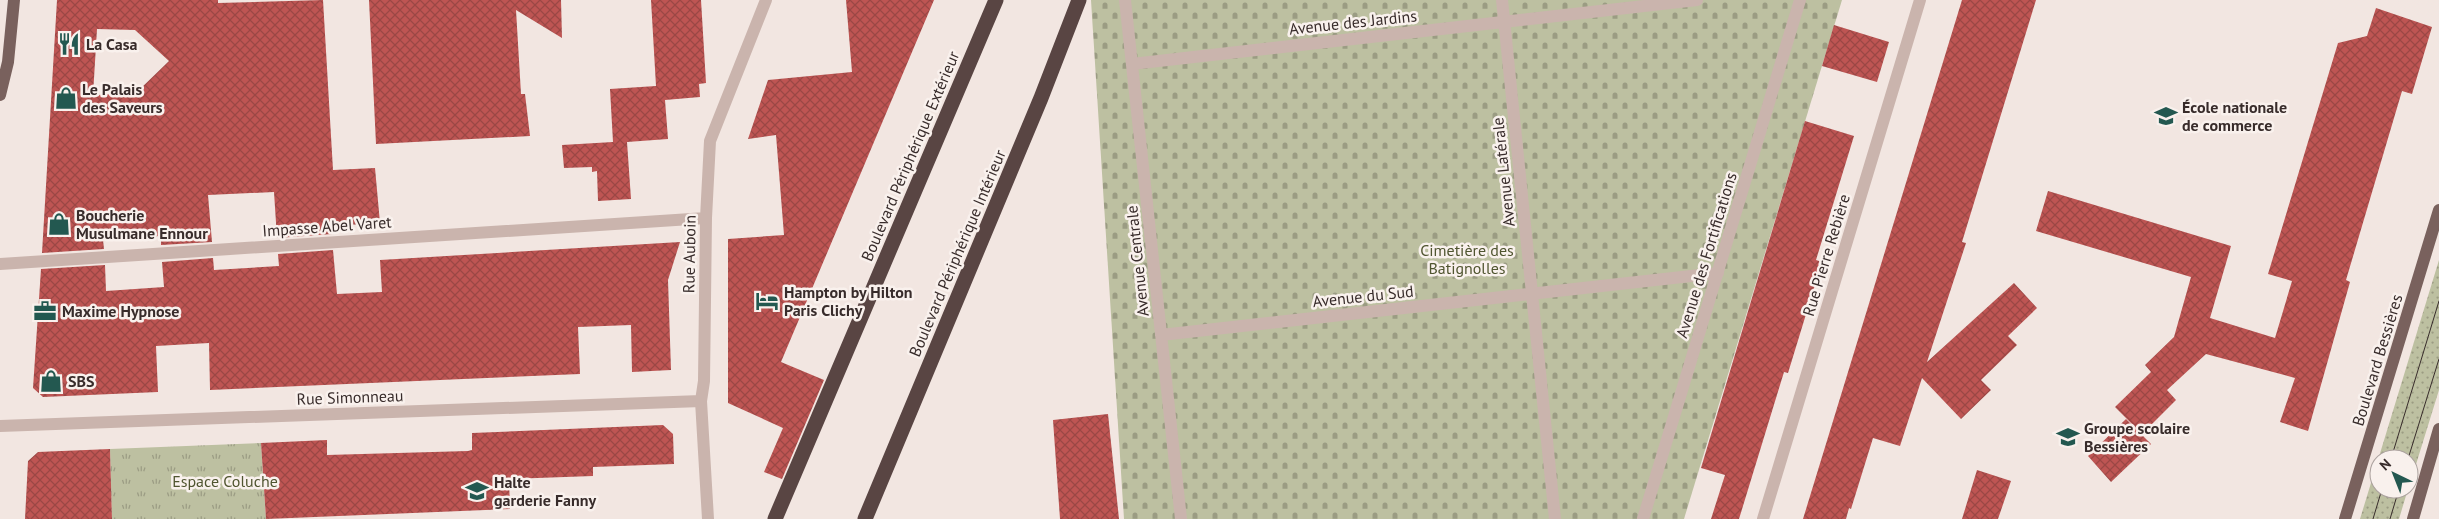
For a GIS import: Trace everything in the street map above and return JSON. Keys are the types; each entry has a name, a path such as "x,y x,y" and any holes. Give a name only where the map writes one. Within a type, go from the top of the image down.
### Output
{"highway":[{"name":"Boulevard Périphérique Extérieur","path":"775,519 996,0"},
{"name":"Boulevard Périphérique Intérieur","path":"865,519 1041,98 1079,0"}],"main road":[{"path":"0,95 8,62 14,0"},
{"name":"Boulevard Bessières","path":"2345,519 2439,210"},
{"path":"2413,519 2439,429"}],"street":[{"name":"Rue Auboin","path":"708,519 701,401 704,381 706,218 710,142 766,0"},
{"name":"Avenue Centrale","path":"1125,0 1181,519"},
{"name":"Avenue Latérale","path":"1502,0 1555,519"},
{"name":"Avenue des Jardins","path":"1132,64 1697,0"},
{"name":"Avenue des Fortifications","path":"1643,519 1800,0"},
{"name":"Rue Pierre Rebière","path":"1763,519 1920,0"},
{"name":"Impasse Abel Varet","path":"0,264 706,218"},
{"name":"Avenue du Sud","path":"1161,335 1718,273"},
{"name":"Rue Simonneau","path":"0,426 701,401"}],"green space":[{"name":"Cimetière des Batignolles","path":"1091,0 1842,0 1684,519 1124,519"},
{"path":"2439,260 2439,390 2419,455 2419,449 2381,449"},
{"name":"Espace Coluche","path":"261,443 266,519 112,519 110,449"},
{"path":"2369,489 2369,499 2405,499 2399,519 2360,519"}],"building":[{"path":"57,0 218,0 218,3 323,0 333,170 375,168 380,223 331,226 332,234 277,238 274,192 208,195 212,242 161,245 161,236 103,240 104,249 42,253","holes":["97,29 135,30 169,61 136,93 93,95"]},
{"path":"369,0 561,0 562,38 516,10 521,94 525,94 530,136 376,144"},
{"path":"651,0 701,0 706,83 699,84 700,97 665,100 668,139 627,142 631,199 598,201 597,171 592,172 592,167 564,168 562,145 613,142 610,89 656,86"},
{"name":"Hampton by Hilton Paris Clichy","path":"846,0 934,0 781,362 824,380 782,479 764,472 783,428 728,403 728,239 784,235 776,135 748,139 768,80 852,72"},
{"path":"1962,0 2036,0 1962,242 1966,243 1927,362 2014,283 2037,308 2008,336 2017,345 1981,380 1991,390 1961,419 1922,378 1900,446 1873,438 1851,509 1849,508 1846,519 1803,519"},
{"path":"2376,8 2432,27 2412,94 2402,91 2346,280 2350,282 2308,431 2280,422 2295,378 2206,354 2167,390 2176,400 2142,434 2115,407 2151,372 2145,365 2174,337 2191,277 2036,231 2048,191 2231,246 2210,318 2275,338 2292,281 2268,274 2338,43 2367,36"},
{"path":"1834,25 1889,42 1877,82 1822,66"},
{"path":"1805,121 1854,136 1816,260 1822,262 1788,373 1784,372 1739,519 1711,519 1725,475 1701,468"},
{"path":"680,242 668,280 671,370 632,372 631,325 578,327 580,374 210,390 209,343 156,346 158,392 43,397 33,388 41,269 105,265 106,291 164,287 162,262 213,258 214,270 279,266 278,254 333,250 337,294 382,292 380,260"},
{"path":"1108,414 1119,519 1060,519 1053,420"},
{"path":"2126,419 2151,444 2111,482 2088,456"},
{"path":"663,425 673,434 674,464 593,467 593,476 509,479 510,509 266,519 261,443 327,440 327,455 468,451 472,450 472,433"},
{"path":"110,449 112,519 25,519 28,461 38,452"},
{"path":"1977,470 2011,481 1998,519 1962,519"}],"tram line":[{"path":"2394,449 2439,301"},
{"path":"2411,449 2439,359"},
{"path":"2373,519 2379,499"},
{"path":"2390,519 2396,499"}],"place":[{"name":"La Casa","path":"69,44"},
{"name":"Le Palais des Saveurs","path":"66,98"},
{"name":"École nationale de commerce","path":"2166,116"},
{"name":"Boucherie Musulmane Ennour","path":"59,224"},
{"name":"Hampton by Hilton Paris Clichy","path":"767,301"},
{"name":"Maxime Hypnose","path":"45,311"},
{"name":"SBS","path":"51,381"},
{"name":"Groupe scolaire Bessières","path":"2068,437"},
{"name":"Halte garderie Fanny","path":"477,491"}]}
